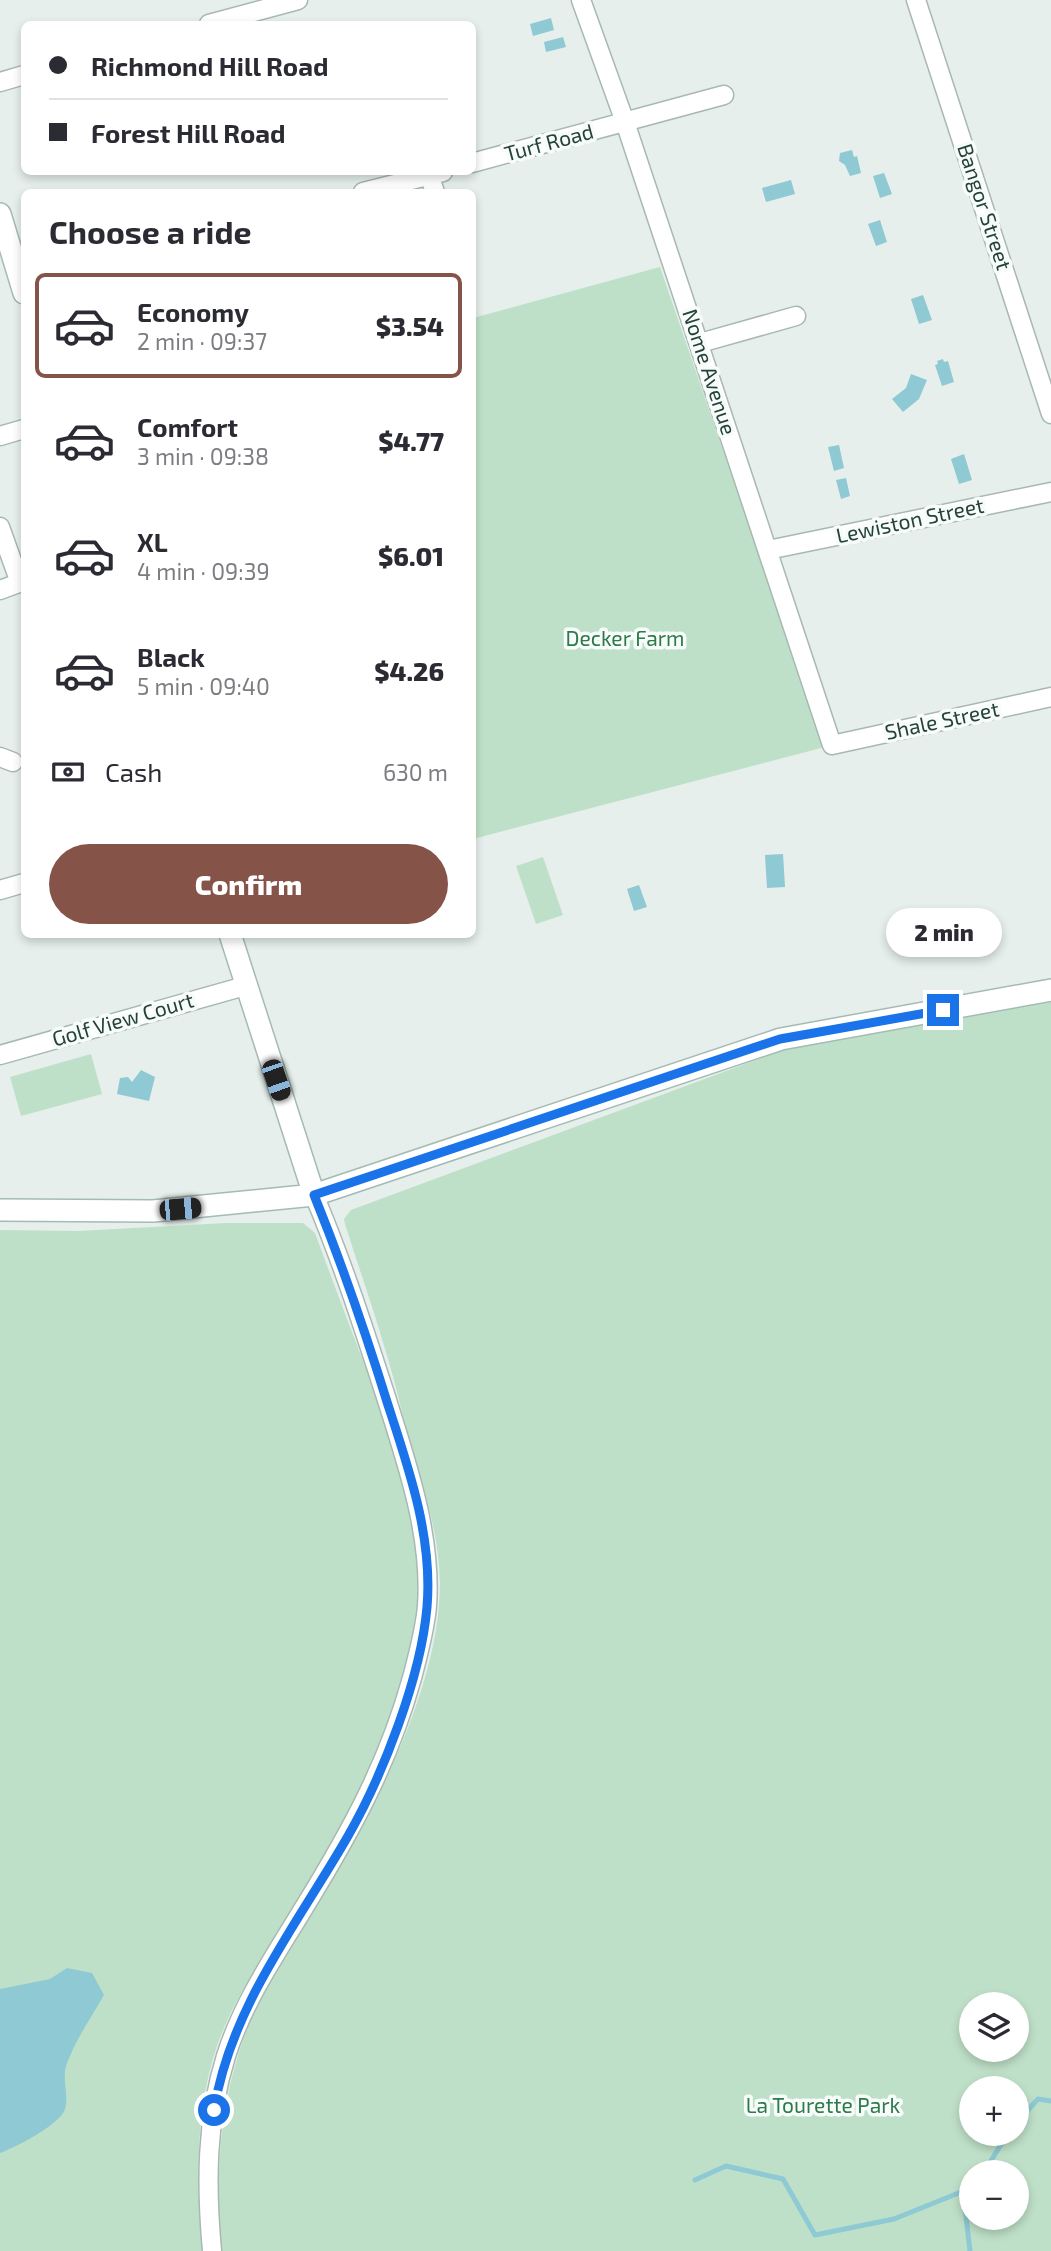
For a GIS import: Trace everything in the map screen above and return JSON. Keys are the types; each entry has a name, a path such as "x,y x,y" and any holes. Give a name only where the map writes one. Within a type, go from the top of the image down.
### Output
{"street":[{"path":"220,21 298,0"},
{"name":"Nome Avenue","path":"581,0 700,343 832,745"},
{"name":"Bangor Street","path":"916,0 1051,414"},
{"path":"0,82 21,76"},
{"name":"Turf Road","path":"476,162 724,95"},
{"path":"381,189 436,180"},
{"path":"0,214 21,283"},
{"path":"700,343 796,316"},
{"path":"0,436 21,430"},
{"name":"Lewiston Street","path":"768,550 1051,492"},
{"path":"0,527 21,580"},
{"path":"0,590 21,582"},
{"name":"Shale Street","path":"832,745 1051,697"},
{"path":"0,890 21,884"},
{"path":"212,2251 207,2195 209,2143 217,2089 226,2055 258,1984 369,1796 404,1708 418,1657 427,1607 427,1559 418,1508 402,1450 347,1280 314,1195 231,938"},
{"name":"Golf View Court","path":"0,1055 245,986"},
{"path":"0,1210 153,1211 314,1195 780,1039 1051,990"}],"green space":[{"name":"Decker Farm","path":"660,267 825,747 476,838 476,317"},
{"path":"543,857 563,915 536,924 516,866"},
{"name":"La Tourette Park","path":"1051,1002 1051,2251 221,2251 218,2199 220,2147 228,2096 241,2046 266,1990 381,1790 416,1707 429,1665 437,1623 439,1564 429,1507 376,1318 344,1219 351,1210 783,1050 842,1036"},
{"path":"91,1054 102,1094 21,1116 10,1077"},
{"path":"226,1223 303,1223 315,1233 402,1474 419,1554 421,1602 417,1624 407,1667 386,1731 359,1791 311,1878 242,1992 217,2046 205,2096 199,2147 202,2251 0,2251 0,1230 78,1231"}],"water":[{"path":"551,18 554,30 533,36 530,24"},
{"path":"563,37 566,47 546,52 544,42"},
{"path":"852,150 854,157 857,156 861,173 850,176 845,165 839,161 840,153"},
{"path":"884,173 892,194 880,198 873,176"},
{"path":"791,180 795,194 766,202 762,188"},
{"path":"880,220 887,242 876,246 868,224"},
{"path":"923,295 932,320 919,324 911,299"},
{"path":"943,359 944,362 948,361 954,382 942,386 935,365"},
{"path":"911,374 927,380 919,399 903,412 892,399 906,388"},
{"path":"839,445 844,468 834,471 828,447"},
{"path":"964,454 972,480 959,484 951,459"},
{"path":"846,478 850,496 841,499 836,480"},
{"path":"783,854 785,887 767,888 765,855"},
{"path":"639,885 647,907 634,911 627,889"},
{"path":"141,1070 155,1077 149,1101 117,1094 120,1078 128,1077 132,1082"},
{"path":"67,1968 92,1973 104,1995 66,2066 65,2109 47,2128 0,2153 0,1989 50,1979"}],"waterway":[{"path":"1029,2109 1038,2099 1051,2101"},
{"path":"991,2160 1000,2146"},
{"path":"695,2180 726,2166 783,2179 815,2235 894,2219 959,2193"},
{"path":"968,2230 970,2251"}],"route":[{"path":"214,2110 226,2055 241,2018 258,1984 348,1835 387,1754 404,1708 418,1657 427,1607 427,1559 418,1508 373,1358 314,1195 780,1039 943,1010"}]}
